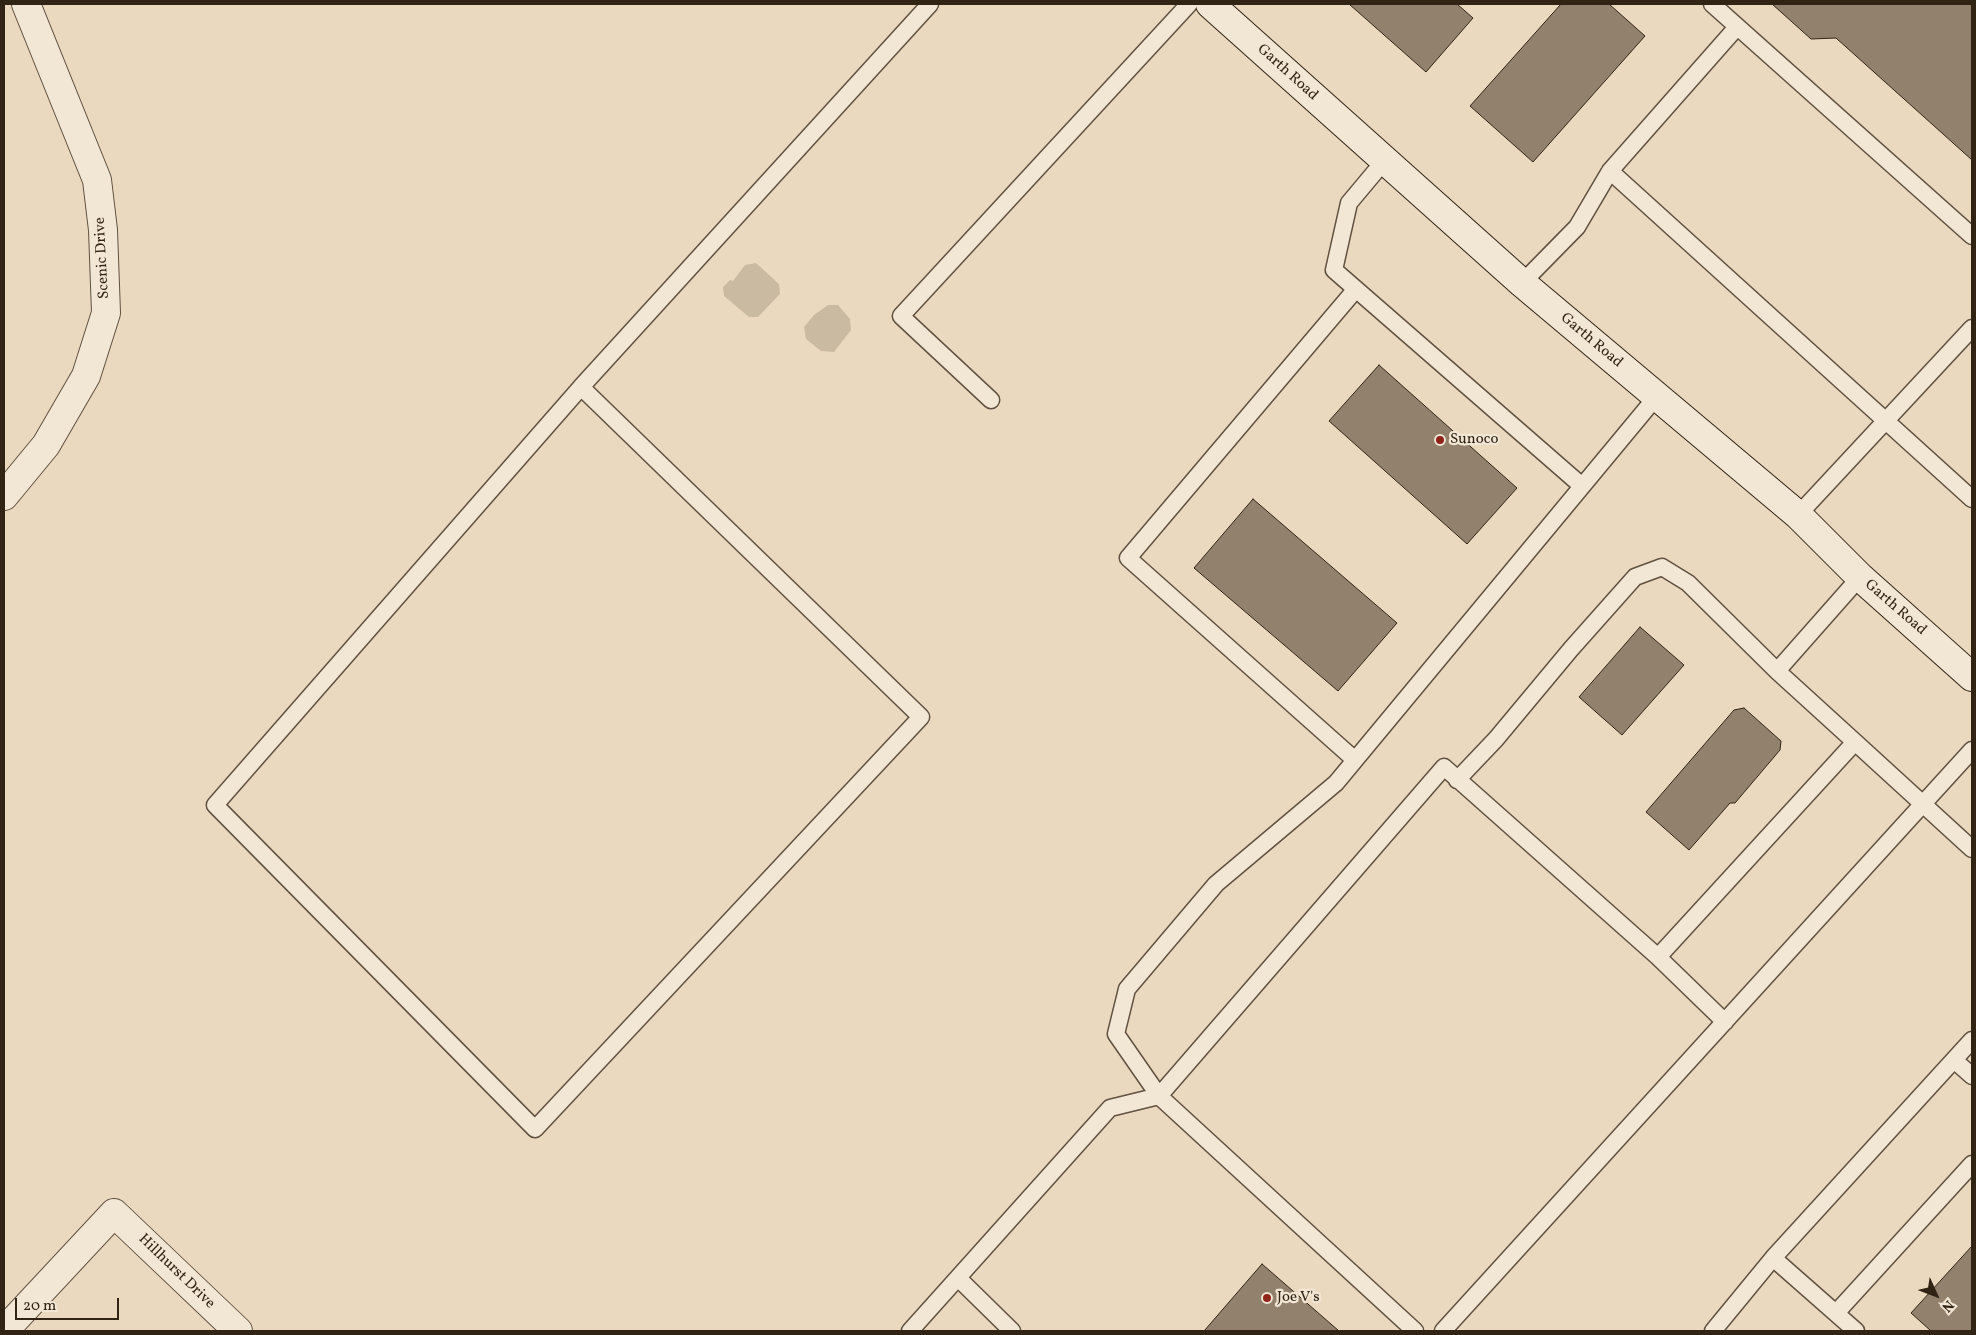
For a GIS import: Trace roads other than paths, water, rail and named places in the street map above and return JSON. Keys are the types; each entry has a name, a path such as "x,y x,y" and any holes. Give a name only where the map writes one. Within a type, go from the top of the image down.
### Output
{"main road":[{"name":"Scenic Drive","path":"4,496 46,446 86,376 106,313 103,230 97,180 26,4"},
{"name":"Garth Road","path":"1210,4 1522,283 1798,515 1860,577 1972,676"},
{"name":"Hillhurst Drive","path":"4,1331 114,1213 238,1331"}],"lane":[{"path":"581,387 921,717 535,1129 215,805 581,387 930,4"},
{"path":"991,400 901,316 1189,4"},
{"path":"1712,4 1972,236"},
{"path":"1522,283 1577,227 1610,171 1737,27"},
{"path":"1385,160 1349,203 1334,270 1582,486"},
{"path":"1610,171 1972,500"},
{"path":"1355,760 1128,558 1356,289"},
{"path":"1798,515 1972,328"},
{"path":"1415,1331 1158,1096 1116,1034 1127,989 1216,884 1336,783 1657,396"},
{"path":"1457,780 1634,577 1662,567 1688,583 1777,671 1972,849"},
{"path":"1777,671 1860,577"},
{"path":"1658,957 1855,742"},
{"path":"1443,1331 1972,750"},
{"path":"910,1331 959,1279 1110,1108 1158,1096 1444,767 1658,957 1725,1022"},
{"path":"1713,1331 1773,1258 1972,1040"},
{"path":"1954,1060 1972,1076"},
{"path":"1836,1313 1972,1164"},
{"path":"1773,1258 1856,1331"},
{"path":"959,1279 1012,1331"}],"place":[{"name":"Sunoco","path":"1440,440"},
{"name":"Joe V's","path":"1267,1298"}]}
